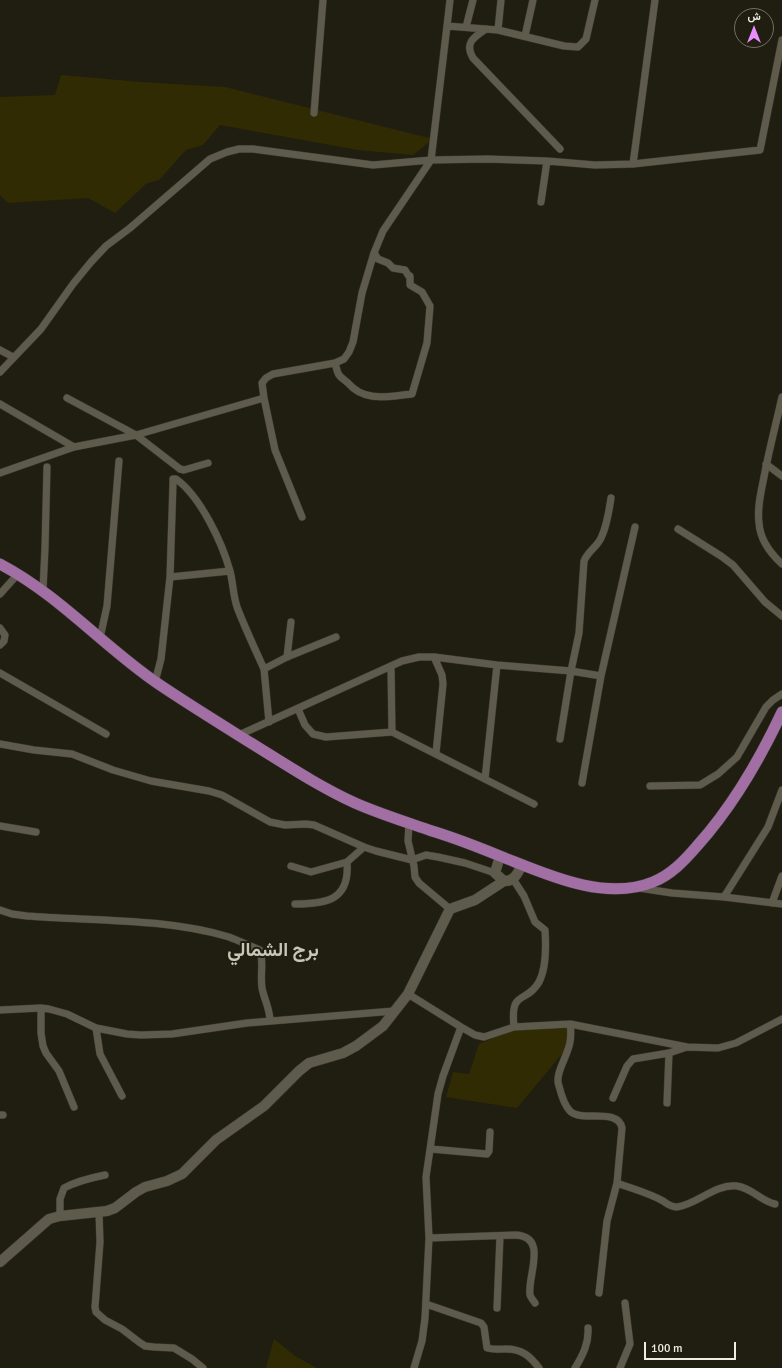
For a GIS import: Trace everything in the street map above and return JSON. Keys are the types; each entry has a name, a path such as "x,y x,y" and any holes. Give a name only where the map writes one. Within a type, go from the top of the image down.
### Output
{"main road":[{"path":"0,564 43,590 155,682 299,773 356,803 562,880 588,886 608,889 636,888 655,882 686,858 720,820 755,766 782,712"}],"street":[{"path":"314,113 323,0"},
{"path":"302,517 275,450 262,383 266,378 273,374 305,367 335,363 344,359 349,352 354,335 362,293 374,253 383,231 431,160 450,0"},
{"path":"466,27 474,0"},
{"path":"498,30 501,0"},
{"path":"525,36 533,0"},
{"path":"447,26 498,30 564,46 578,47 586,39 595,0"},
{"path":"633,164 655,0"},
{"path":"486,29 474,37 470,44 470,53 472,58 560,149"},
{"path":"0,372 41,329 73,284 106,246 130,228 210,159 239,149 253,149 374,166 431,160 487,159 547,161 595,165 633,164 760,150 782,40"},
{"path":"541,202 547,161"},
{"path":"335,363 339,375 360,394 373,397 394,397 412,394 427,343 430,306 421,291 410,285 410,276 405,270 393,268 388,263 378,259 374,253"},
{"path":"0,350 13,357"},
{"path":"782,397 760,493 758,523 766,546 774,557 782,564"},
{"path":"67,398 136,435 180,469 184,470 208,463"},
{"path":"0,473 74,447 136,435 264,398"},
{"path":"0,404 74,447"},
{"path":"100,638 107,606 119,461"},
{"path":"766,464 782,476"},
{"path":"43,590 47,467"},
{"path":"155,682 161,659 170,576 173,479 176,479 189,491 204,513 220,542 230,571 237,605 264,669 268,722"},
{"path":"560,739 581,615 584,561 588,552 601,539 612,498"},
{"path":"582,783 600,676 635,527"},
{"path":"678,529 733,565 751,588 782,616"},
{"path":"170,576 230,571"},
{"path":"0,594 18,574"},
{"path":"287,657 291,622"},
{"path":"0,628 5,635 4,641 0,645"},
{"path":"264,669 287,657 336,637"},
{"path":"239,735 411,658 434,657 571,671 600,676"},
{"path":"434,657 442,675 443,684 436,754"},
{"path":"485,779 497,664"},
{"path":"391,667 392,732"},
{"path":"0,672 106,734"},
{"path":"650,786 700,785 718,774 737,757 766,707 782,694"},
{"path":"298,709 305,725 313,734 319,736 340,736 392,732 534,804"},
{"path":"0,744 34,750 72,754 113,770 151,781 209,791 222,795 270,822 286,825 306,824 364,847 412,860 426,855 465,863 495,873 508,880 524,896 536,922 545,930 546,942 542,973 538,983 516,1001 514,1006 512,1014 514,1027"},
{"path":"724,897 768,827 782,790"},
{"path":"408,823 408,841 415,877 419,883 450,909"},
{"path":"0,826 36,832"},
{"path":"291,866 311,872 347,862 364,847"},
{"path":"495,873 500,856"},
{"path":"295,904 323,902 333,898 342,890 347,880 347,862"},
{"path":"0,1262 49,1219 60,1216 99,1212 115,1208 145,1187 167,1181 182,1174 216,1140 264,1106 309,1063 343,1053 356,1046 383,1026 408,994 450,909 475,900 508,880 522,865"},
{"path":"772,903 782,876"},
{"path":"636,888 782,904"},
{"path":"0,910 12,914 27,916 175,926 215,933 241,941 260,950 263,962 261,976 262,989 270,1013 270,1021"},
{"path":"408,994 460,1027 475,1035 484,1037 514,1027 570,1024 687,1047 708,1049 726,1047 782,1019"},
{"path":"0,1010 41,1008 67,1014 96,1028 127,1034 151,1035 270,1021 394,1011"},
{"path":"41,1008 41,1032 43,1046 46,1053 59,1071 74,1107"},
{"path":"570,1024 570,1042 558,1077 558,1085 566,1106 579,1116 615,1118 621,1124 622,1133 618,1183 607,1221 599,1293"},
{"path":"414,1368 422,1341 426,1304 429,1238 426,1177 435,1115 443,1076 460,1027"},
{"path":"96,1028 100,1054 122,1096"},
{"path":"613,1098 627,1066 633,1059 669,1053 687,1047"},
{"path":"667,1103 669,1053"},
{"path":"431,1149 487,1154 489,1151 490,1132"},
{"path":"60,1216 60,1199 64,1188 75,1182 105,1175"},
{"path":"618,1183 655,1197 673,1207 686,1204 716,1190 730,1186 747,1189 765,1201 775,1204"},
{"path":"99,1212 100,1242 95,1307 96,1312 105,1320 146,1346 174,1348 203,1368"},
{"path":"497,1308 500,1236"},
{"path":"429,1238 521,1236 531,1241 534,1247 533,1274 530,1294 535,1303"},
{"path":"620,1368 630,1344 625,1303"},
{"path":"426,1304 481,1323 484,1328 487,1348 494,1350 521,1351 527,1354 539,1368"},
{"path":"575,1368 587,1345 588,1328"}],"shaded area":[{"path":"61,75 225,87 433,139 413,155 358,150 220,125 203,145 186,150 159,180 147,183 115,213 88,198 8,203 0,195 0,97 55,95"},
{"path":"567,1027 567,1048 517,1108 446,1097 453,1072 469,1074 479,1044 513,1030"},
{"path":"274,1339 295,1356 317,1368 266,1368"}],"district":[{"name":"برج الشمالي","path":"273,951"}]}
